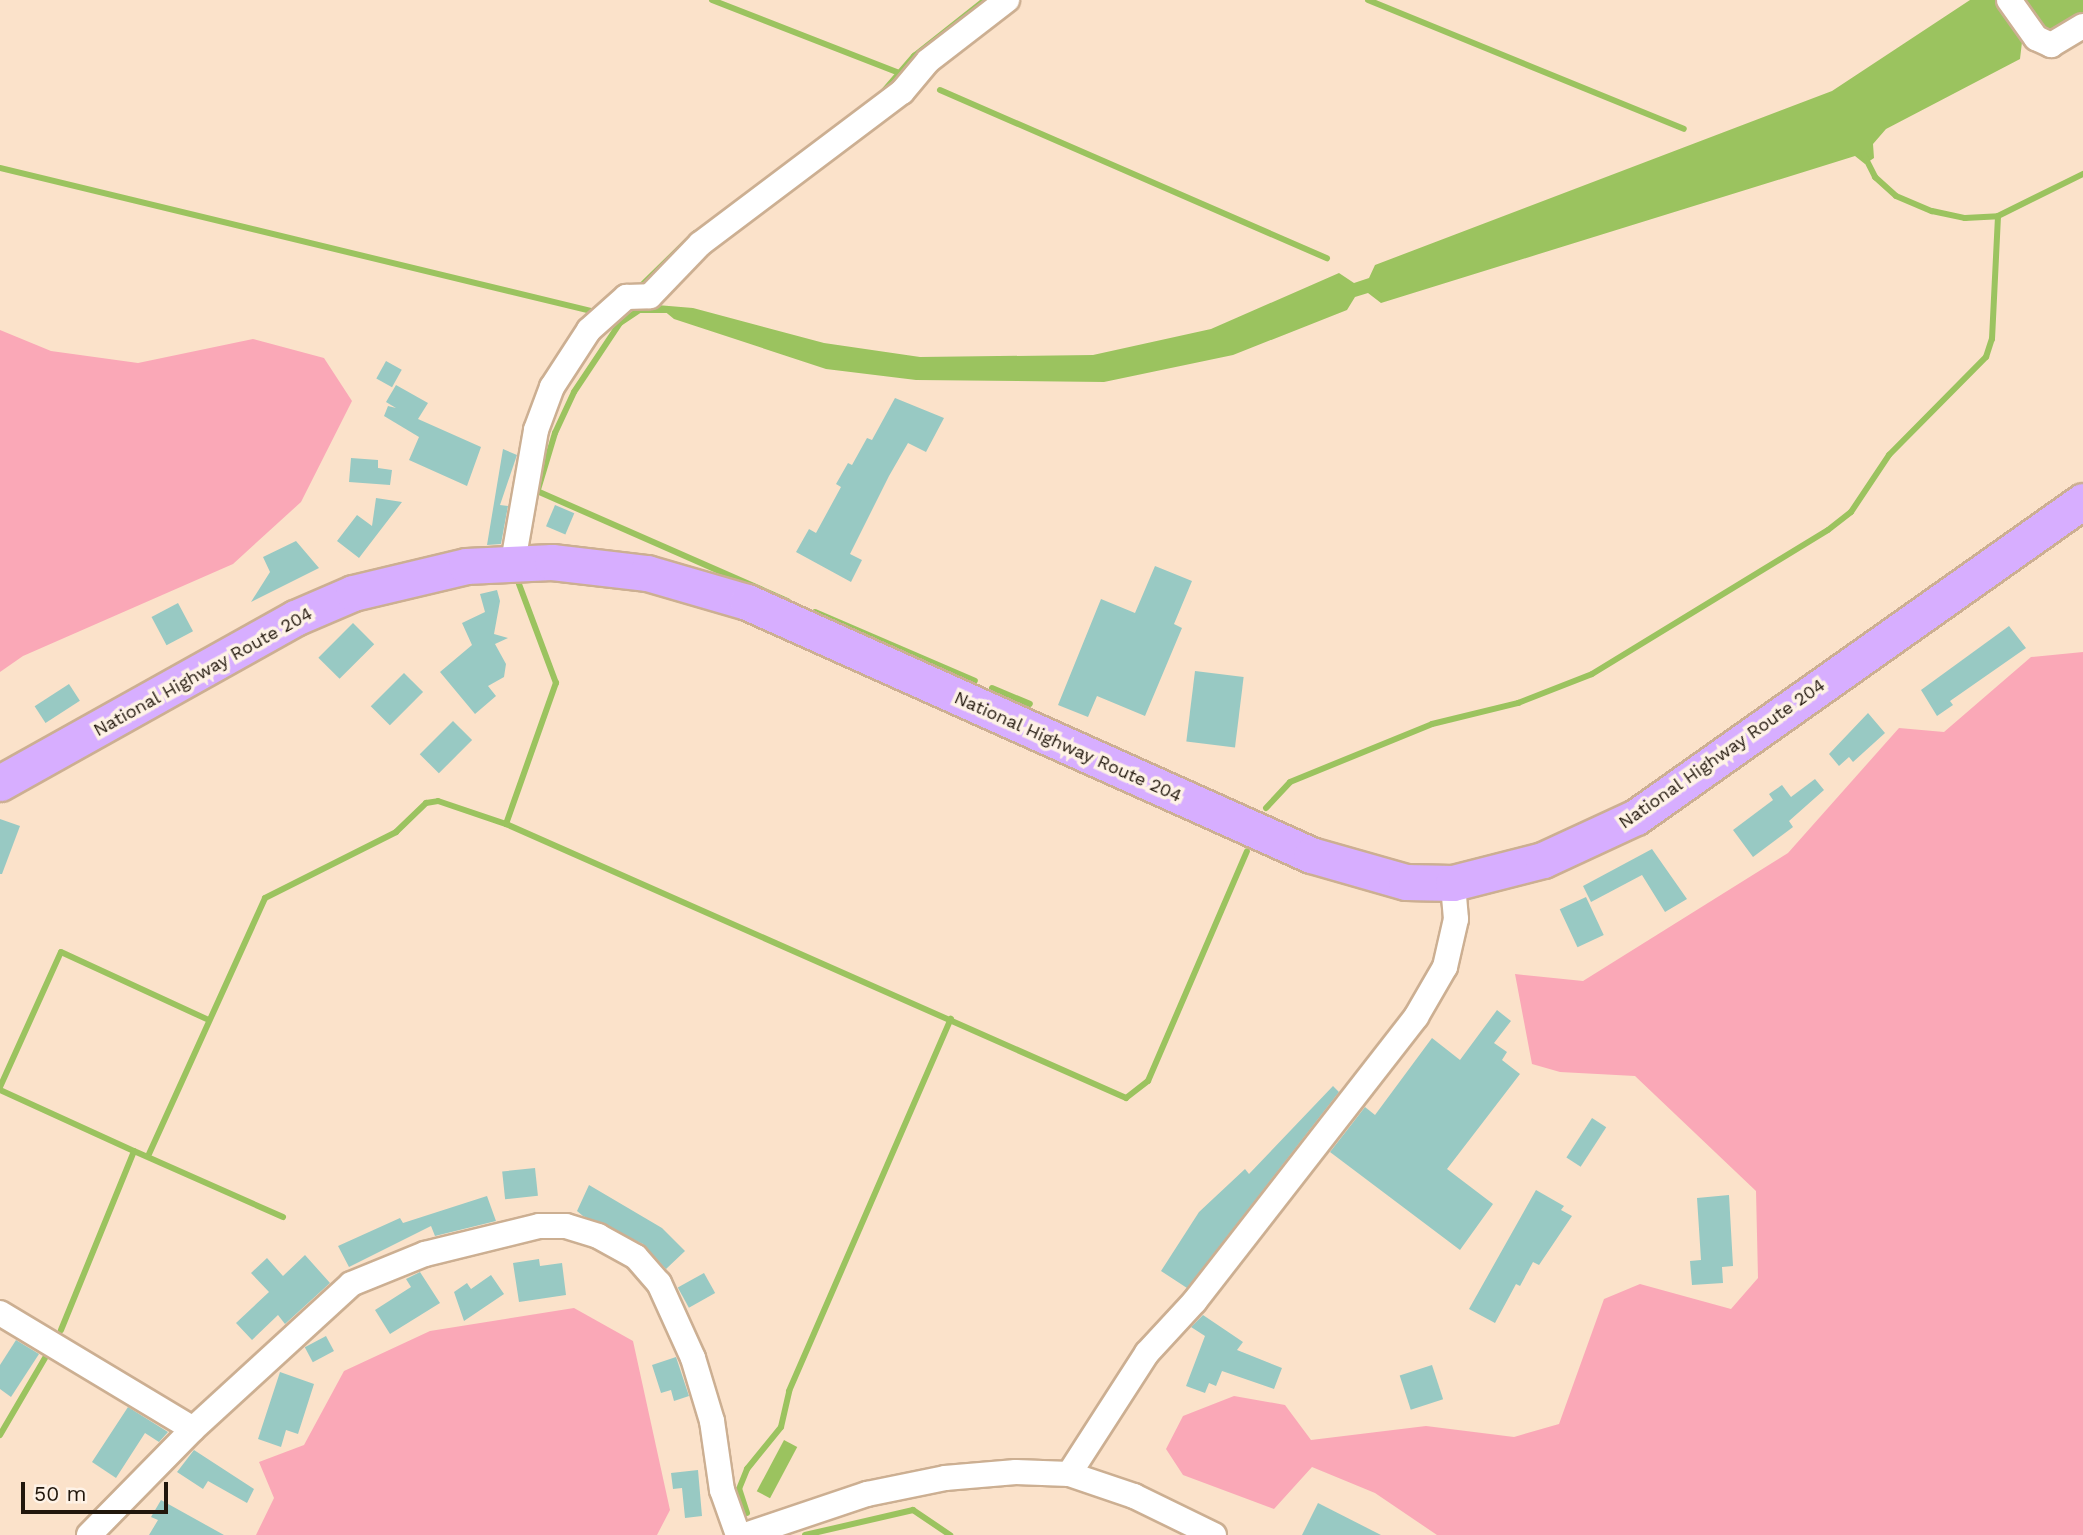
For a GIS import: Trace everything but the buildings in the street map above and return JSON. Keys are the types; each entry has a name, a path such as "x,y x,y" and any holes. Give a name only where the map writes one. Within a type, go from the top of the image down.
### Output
{"highway":[{"name":"National Highway Route 204","path":"0,783 295,618 353,593 413,576 513,562 647,573 747,602 1311,855 1406,882 1453,883 1543,860 1636,817 2083,501"}],"street":[{"path":"513,562 536,430 552,387 589,330 634,297 650,296 700,244 902,92 928,61 1007,0"},
{"path":"2015,8 2036,38 2051,45 2083,26"},
{"path":"1069,1474 1147,1353 1195,1301 1416,1017 1445,967 1455,919 1453,883"},
{"path":"89,1535 192,1429 351,1284 425,1254 539,1226 566,1226 598,1236 636,1257 659,1283 697,1371 712,1421 722,1490 738,1535"},
{"path":"0,1313 192,1429"},
{"path":"745,1535 867,1494 945,1478 1016,1472 1069,1474 1134,1496 1214,1535"}],"shaded area":[{"path":"1970,0 2083,0 2083,12 2052,30 2012,19 2022,42 2020,59 1886,129 1873,144 1874,158 1865,164 1855,156 1381,303 1368,293 1355,297 1347,310 1233,355 1104,382 916,380 826,369 674,319 657,305 693,308 824,343 920,357 1093,355 1211,329 1339,273 1354,283 1369,278 1375,265 1832,91"},
{"path":"0,330 51,351 138,363 253,339 324,358 352,401 301,502 233,564 23,656 0,672"},
{"path":"2083,652 2083,1535 1437,1535 1375,1493 1312,1467 1274,1509 1183,1475 1166,1449 1183,1416 1234,1396 1285,1405 1311,1440 1426,1426 1514,1437 1559,1424 1604,1299 1640,1284 1731,1309 1758,1278 1756,1191 1635,1076 1560,1072 1532,1064 1515,974 1583,981 1788,853 1899,728 1944,732 2031,657"},
{"path":"574,1308 633,1341 670,1510 657,1535 256,1535 274,1498 259,1462 304,1445 344,1371 430,1331"},
{"path":"784,1440 797,1447 770,1498 757,1491"}],"waterway":[{"path":"712,0 897,72"},
{"path":"883,92 914,56 985,0"},
{"path":"1368,0 1684,129"},
{"path":"940,90 1327,258"},
{"path":"1864,155 1875,177 1896,196 1932,211 1965,218 1998,216 2083,174"},
{"path":"0,168 595,312"},
{"path":"1266,808 1290,782 1432,724 1518,703 1592,674 1828,530 1851,512 1889,455 1986,357 1992,339 1998,216"},
{"path":"636,291 695,233"},
{"path":"537,493 555,433 574,392 620,323 639,310 666,310"},
{"path":"537,491 788,601"},
{"path":"506,824 556,683 519,584"},
{"path":"815,612 975,681"},
{"path":"992,688 1030,704"},
{"path":"149,1154 265,898 396,832 426,803 438,801 506,824 1126,1098 1148,1081 1247,851"},
{"path":"0,1087 61,952 209,1020"},
{"path":"747,1513 739,1489 747,1469 781,1427 789,1391 951,1019"},
{"path":"0,1090 134,1151"},
{"path":"61,1330 134,1151 283,1217"},
{"path":"0,1435 49,1351"},
{"path":"805,1535 913,1510 950,1535"}]}
